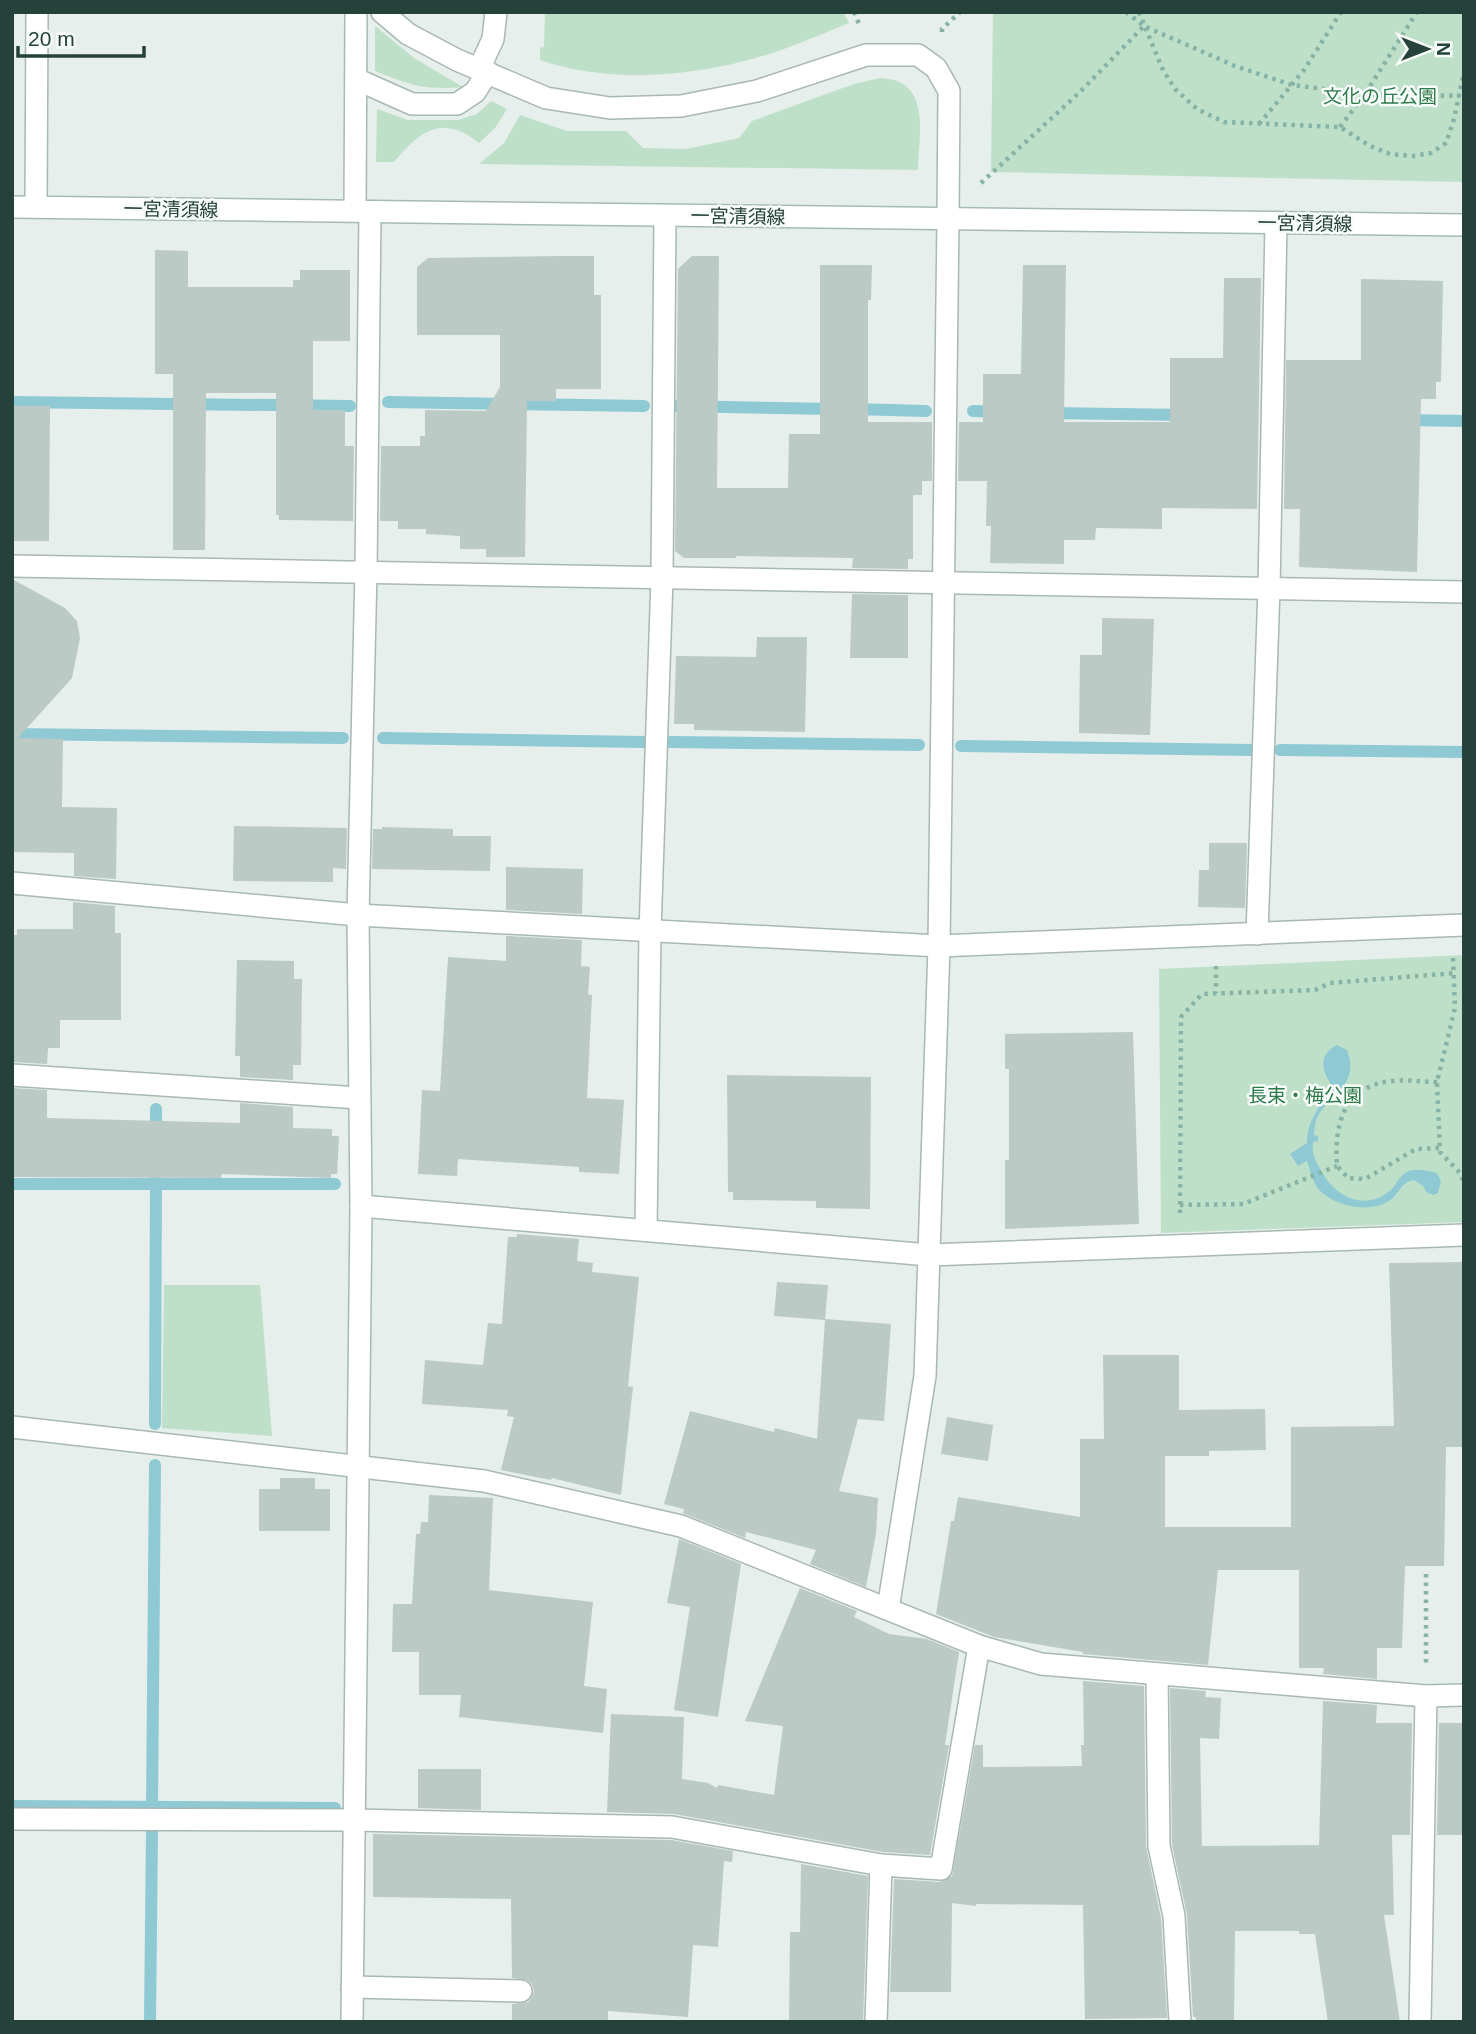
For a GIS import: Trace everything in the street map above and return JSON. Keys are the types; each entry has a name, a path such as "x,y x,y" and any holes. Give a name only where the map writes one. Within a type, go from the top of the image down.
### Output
{"street":[{"path":"36,207 37,12"},
{"path":"352,2022 360,1206 358,915 366,571 363,212 356,79 356,12"},
{"path":"382,12 408,34 546,98 610,108 681,106 757,92 866,55 918,55 936,68 949,92 939,946 925,1376 888,1609"},
{"path":"399,12 408,34"},
{"path":"356,79 412,104 457,104 474,92 483,71 493,39 496,12"},
{"name":"一宮清須線","path":"12,207 1464,225"},
{"path":"646,1230 650,932 662,578 665,215"},
{"path":"1257,934 1269,588 1276,223"},
{"path":"12,566 1464,592"},
{"path":"12,883 358,915 939,946 1457,925"},
{"path":"12,1075 359,1098"},
{"path":"360,1206 929,1255 1464,1235"},
{"path":"12,1427 484,1481 681,1526 979,1646 1041,1664 1426,1696 1464,1695"},
{"path":"12,1819 354,1821 672,1827 881,1865 941,1869 979,1646"},
{"path":"1157,1674 1159,1846 1174,1916 1180,2022"},
{"path":"1420,2022 1426,1696"},
{"path":"876,2022 881,1865"},
{"path":"352,1987 521,1991"}],"path":[{"path":"854,12 860,26"},
{"path":"1126,12 1144,26 1235,66 1292,85 1365,94 1459,96"},
{"path":"1139,12 1161,68 1175,89 1197,109 1224,122 1340,127 1370,146 1390,154 1414,156 1431,153 1446,143 1464,72"},
{"path":"1258,125 1292,85 1341,12"},
{"path":"1340,127 1365,94 1417,12"},
{"path":"848,31 860,26 871,26"},
{"path":"978,186 1080,92 1144,26"},
{"path":"930,28 942,29"},
{"path":"1457,925 1455,1008 1437,1082 1440,1152 1460,1173 1464,1182"},
{"path":"1180,1245 1181,1017 1202,994 1315,990 1330,983 1455,973"},
{"path":"1437,1082 1391,1081 1363,1090 1346,1105 1338,1123 1335,1144 1337,1166 1348,1178 1365,1179 1416,1149 1440,1148"},
{"path":"1180,1205 1243,1204 1337,1166"},
{"path":"1426,1574 1426,1696"}],"green space":[{"path":"545,12 843,12 849,23 784,49 724,66 631,75 569,68 540,60 540,48 544,47"},
{"name":"文化の丘公園","path":"993,12 1464,12 1464,182 991,172"},
{"path":"375,26 414,58 463,87 418,86 375,71"},
{"path":"880,78 897,81 907,87 914,96 920,120 918,170 479,164 504,143 520,115 567,131 626,131 643,148 686,149 739,138 752,121 854,84"},
{"path":"491,101 507,109 495,128 479,143 454,129 443,128 423,134 394,162 376,162 377,109 408,120 458,120 477,114"},
{"name":"長束・梅公園","path":"1464,955 1464,1222 1161,1233 1159,969"},
{"path":"164,1285 260,1285 272,1436 162,1428"}],"water":[{"path":"1337,1045 1347,1050 1350,1072 1316,1122 1314,1135 1318,1136 1318,1141 1313,1142 1313,1152 1325,1177 1338,1192 1364,1201 1373,1200 1391,1190 1408,1171 1425,1171 1437,1173 1441,1181 1438,1193 1433,1195 1426,1192 1423,1186 1414,1180 1404,1184 1386,1203 1354,1207 1324,1194 1315,1184 1307,1161 1298,1166 1290,1154 1307,1143 1312,1120 1333,1088 1323,1065 1326,1054"}],"building":[{"path":"155,250 188,251 188,287 293,287 293,280 300,280 300,270 350,270 350,341 313,341 313,410 345,410 345,446 354,446 353,521 279,520 279,515 276,515 276,393 206,393 205,550 173,550 173,374 155,374"},
{"path":"594,256 594,295 601,295 601,389 556,389 556,401 527,401 525,557 486,557 486,549 460,549 460,536 426,534 426,529 398,529 398,521 380,521 381,446 420,446 420,436 425,436 425,410 486,411 500,387 500,335 417,335 417,267 428,258"},
{"path":"692,256 719,256 717,488 788,488 789,434 820,434 820,265 872,265 871,300 868,300 868,422 932,422 932,481 922,481 922,495 913,495 913,559 908,559 908,569 852,568 853,558 684,558 675,551 678,269"},
{"path":"1023,265 1066,265 1064,422 1170,422 1170,358 1223,358 1224,278 1261,278 1257,509 1162,508 1162,529 1096,528 1095,540 1064,540 1064,564 990,563 991,526 986,526 987,481 958,481 959,422 983,422 983,374 1021,374"},
{"path":"1361,279 1443,281 1441,382 1436,382 1436,399 1421,399 1417,572 1299,567 1300,509 1284,509 1286,360 1361,360"},
{"path":"12,406 50,406 49,541 12,541"},
{"path":"12,579 65,608 77,621 80,638 72,678 18,738 63,739 62,807 117,808 116,879 74,876 74,853 12,852"},
{"path":"852,594 908,595 908,658 850,658"},
{"path":"1102,618 1154,619 1150,735 1079,733 1080,655 1102,655"},
{"path":"757,637 807,637 805,732 694,730 694,724 674,724 676,656 756,657"},
{"path":"234,826 347,828 346,869 333,868 333,882 233,881"},
{"path":"373,829 453,829 453,836 491,836 490,871 372,869"},
{"path":"1209,843 1247,843 1245,908 1198,907 1199,870 1209,870"},
{"path":"506,867 583,869 582,914 506,910"},
{"path":"73,902 115,906 115,933 121,933 121,1020 60,1020 60,1048 48,1048 47,1064 12,1062 12,935 17,935 17,929 73,929"},
{"path":"506,936 582,940 581,966 590,967 588,994 592,995 587,1098 624,1100 619,1174 579,1172 579,1167 458,1159 457,1176 418,1174 422,1090 440,1091 448,957 506,961"},
{"path":"237,960 294,961 294,979 302,979 301,1065 293,1065 293,1080 240,1077 240,1056 235,1056"},
{"path":"1133,1032 1139,1224 1005,1229 1005,1160 1009,1160 1009,1069 1005,1069 1005,1034"},
{"path":"727,1075 871,1077 870,1209 816,1208 816,1201 733,1200 733,1192 728,1192"},
{"path":"12,1088 47,1090 47,1118 240,1123 240,1103 293,1107 293,1128 332,1129 332,1136 339,1136 337,1174 331,1174 331,1178 222,1174 221,1178 12,1177"},
{"path":"517,1234 579,1239 577,1261 593,1263 592,1272 639,1277 628,1386 633,1387 621,1495 552,1478 551,1480 501,1470 514,1417 507,1416 508,1410 422,1404 425,1360 483,1365 488,1323 502,1324 508,1237 517,1237"},
{"path":"1464,1262 1464,1447 1446,1447 1444,1566 1405,1566 1402,1648 1377,1648 1377,1679 1323,1674 1324,1668 1299,1668 1299,1570 1218,1570 1208,1665 1083,1654 994,1637 936,1614 951,1521 954,1521 958,1497 1080,1517 1080,1439 1104,1439 1103,1355 1179,1355 1179,1410 1265,1409 1266,1450 1209,1451 1209,1456 1165,1456 1165,1527 1291,1527 1291,1427 1394,1426 1389,1263"},
{"path":"777,1282 828,1285 825,1319 891,1324 884,1421 858,1419 839,1491 878,1498 876,1534 866,1587 810,1564 816,1550 746,1532 745,1538 683,1513 684,1509 664,1504 690,1411 774,1432 775,1428 817,1439 825,1320 774,1316"},
{"path":"947,1417 993,1425 988,1461 941,1454"},
{"path":"280,1478 315,1478 315,1489 330,1489 330,1531 259,1531 259,1489 280,1489"},
{"path":"429,1495 493,1498 489,1590 593,1602 584,1686 607,1689 603,1733 459,1717 461,1695 419,1695 419,1652 392,1652 393,1604 412,1604 416,1534 420,1534 421,1522 428,1522"},
{"path":"679,1539 741,1564 718,1717 674,1710 690,1607 667,1603"},
{"path":"800,1588 857,1611 854,1617 889,1634 927,1639 959,1652 945,1745 949,1745 930,1855 883,1852 674,1814 607,1812 611,1714 684,1717 682,1779 708,1783 717,1788 718,1785 774,1795 783,1726 745,1721"},
{"path":"1083,1681 1144,1686 1146,1846 1161,1918 1167,2018 1085,2019 1083,1905 976,1906 952,1903 951,1992 890,1992 894,1879 940,1882 952,1876 975,1745 983,1745 983,1767 1082,1766"},
{"path":"1170,1688 1206,1691 1205,1697 1221,1698 1219,1739 1200,1738 1202,1846 1319,1845 1323,1701 1377,1705 1376,1723 1412,1723 1410,1835 1392,1835 1394,1915 1384,1915 1400,2022 1328,2022 1315,1934 1299,1934 1299,1931 1235,1931 1234,2022 1196,2022 1196,2017 1193,2017 1187,1915 1172,1845"},
{"path":"1439,1723 1464,1723 1464,1835 1437,1835"},
{"path":"418,1769 481,1769 481,1810 418,1808"},
{"path":"373,1834 671,1840 733,1851 732,1862 724,1861 718,1947 693,1945 688,2017 608,2011 608,2022 512,2022 512,2004 528,2002 534,1991 527,1980 512,1978 511,1899 373,1897"},
{"path":"801,1864 868,1876 863,2022 789,2022 790,1932 800,1932"}],"waterway":[{"path":"12,402 350,406"},
{"path":"388,402 644,406"},
{"path":"675,406 835,409"},
{"path":"853,409 926,411"},
{"path":"973,411 999,412"},
{"path":"1049,413 1185,415"},
{"path":"1405,420 1464,421"},
{"path":"12,734 343,738"},
{"path":"383,738 646,742"},
{"path":"671,742 919,745"},
{"path":"961,746 1254,750"},
{"path":"1280,750 1464,752"},
{"path":"156,1109 156,1137"},
{"path":"155,1424 156,1176"},
{"path":"12,1184 335,1184"},
{"path":"152,1808 155,1465"},
{"path":"12,1806 335,1808"},
{"path":"150,2022 152,1831"}]}
